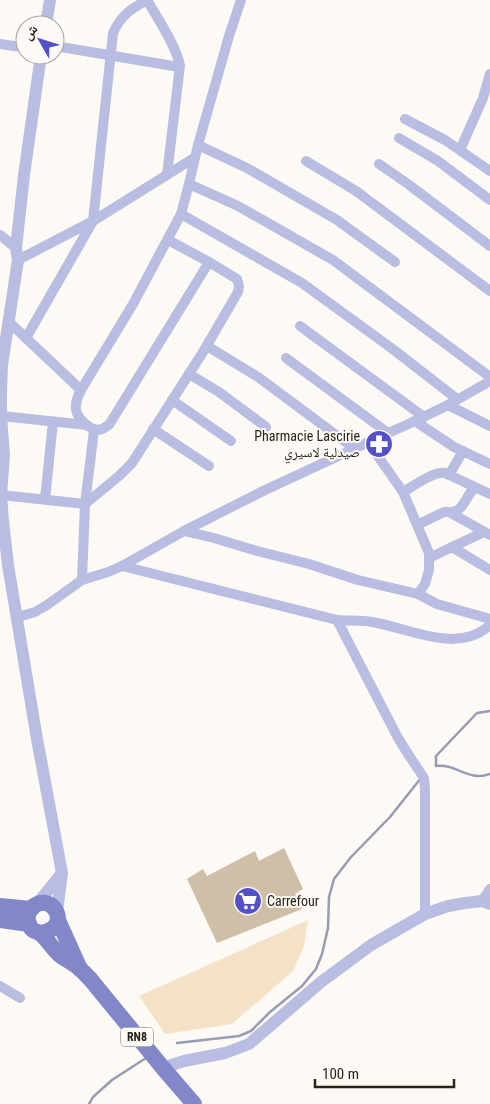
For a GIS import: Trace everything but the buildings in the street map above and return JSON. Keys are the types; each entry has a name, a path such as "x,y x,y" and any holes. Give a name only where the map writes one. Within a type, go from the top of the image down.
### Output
{"main road":[{"path":"0,906 34,918 48,932 55,927 57,916 52,906 45,903 34,918"},
{"name":"RN8","path":"57,916 80,969"},
{"path":"0,920 34,918"},
{"name":"RN8","path":"34,918 59,954 80,969 91,980 194,1104"}],"street":[{"path":"48,15 50,0"},
{"path":"26,338 93,221 114,32 117,24 125,15 147,0 172,43 179,67 167,175"},
{"path":"91,428 81,420 76,412 77,400 81,390 133,304 181,214 194,158 241,0"},
{"path":"0,44 15,46"},
{"path":"65,48 179,67"},
{"path":"40,65 24,175 17,254 2,365 0,389 4,456 1,521 37,739 62,873 57,916"},
{"path":"460,150 483,98 490,74"},
{"path":"405,119 445,140 490,170"},
{"path":"399,138 438,161 490,200"},
{"path":"198,145 247,168 337,220 395,262"},
{"path":"17,254 93,221 194,158"},
{"path":"306,161 356,191 490,291"},
{"path":"379,164 490,246"},
{"path":"18,617 35,612 82,580 122,566 184,531 263,491 420,419 489,382 333,260 238,206 189,184"},
{"path":"181,214 302,283 394,350 453,402 490,426"},
{"path":"0,235 17,254"},
{"path":"1,495 85,504 132,463 207,346 238,292 239,286 237,279 168,240"},
{"path":"1,416 103,429 109,425 209,262"},
{"path":"9,322 81,390"},
{"path":"300,326 420,419 443,440 490,464"},
{"path":"207,346 258,377 355,449"},
{"path":"286,358 388,433"},
{"path":"189,374 219,392 266,428"},
{"path":"172,400 231,441"},
{"path":"45,499 52,422"},
{"path":"82,580 91,428"},
{"path":"154,429 209,466"},
{"path":"368,442 403,492 429,553 429,570 425,584 418,594"},
{"path":"449,475 463,451"},
{"path":"403,492 440,472 490,494"},
{"path":"417,525 439,514 458,510 474,487"},
{"path":"449,512 487,533"},
{"path":"184,531 309,564 358,580 418,594 445,606 490,619"},
{"path":"429,558 487,533"},
{"path":"452,547 490,570"},
{"path":"122,566 337,620 372,622 438,639 463,638 482,632 490,625"},
{"path":"337,620 398,738 424,778 424,914"},
{"path":"34,918 62,873"},
{"path":"163,1068 184,1061 225,1053 249,1044 321,982 371,945 424,914 448,906 486,902 490,889"},
{"path":"0,986 20,998"}],"shaded area":[{"path":"308,920 304,946 293,971 232,1024 165,1034 139,996"}],"waterway":[{"path":"490,711 477,713 436,756 436,766 450,767 475,776 490,774"},
{"path":"177,1043 239,1036 251,1031 270,1012 302,986 316,969 322,954 328,928 329,897 334,879 351,857 390,817 421,778"},
{"path":"89,1104 93,1097 112,1080 146,1058"}],"place":[{"name":"Pharmacie Lascirie صيدلية لاسيري","path":"379,444"},
{"name":"Carrefour","path":"248,901"}]}
